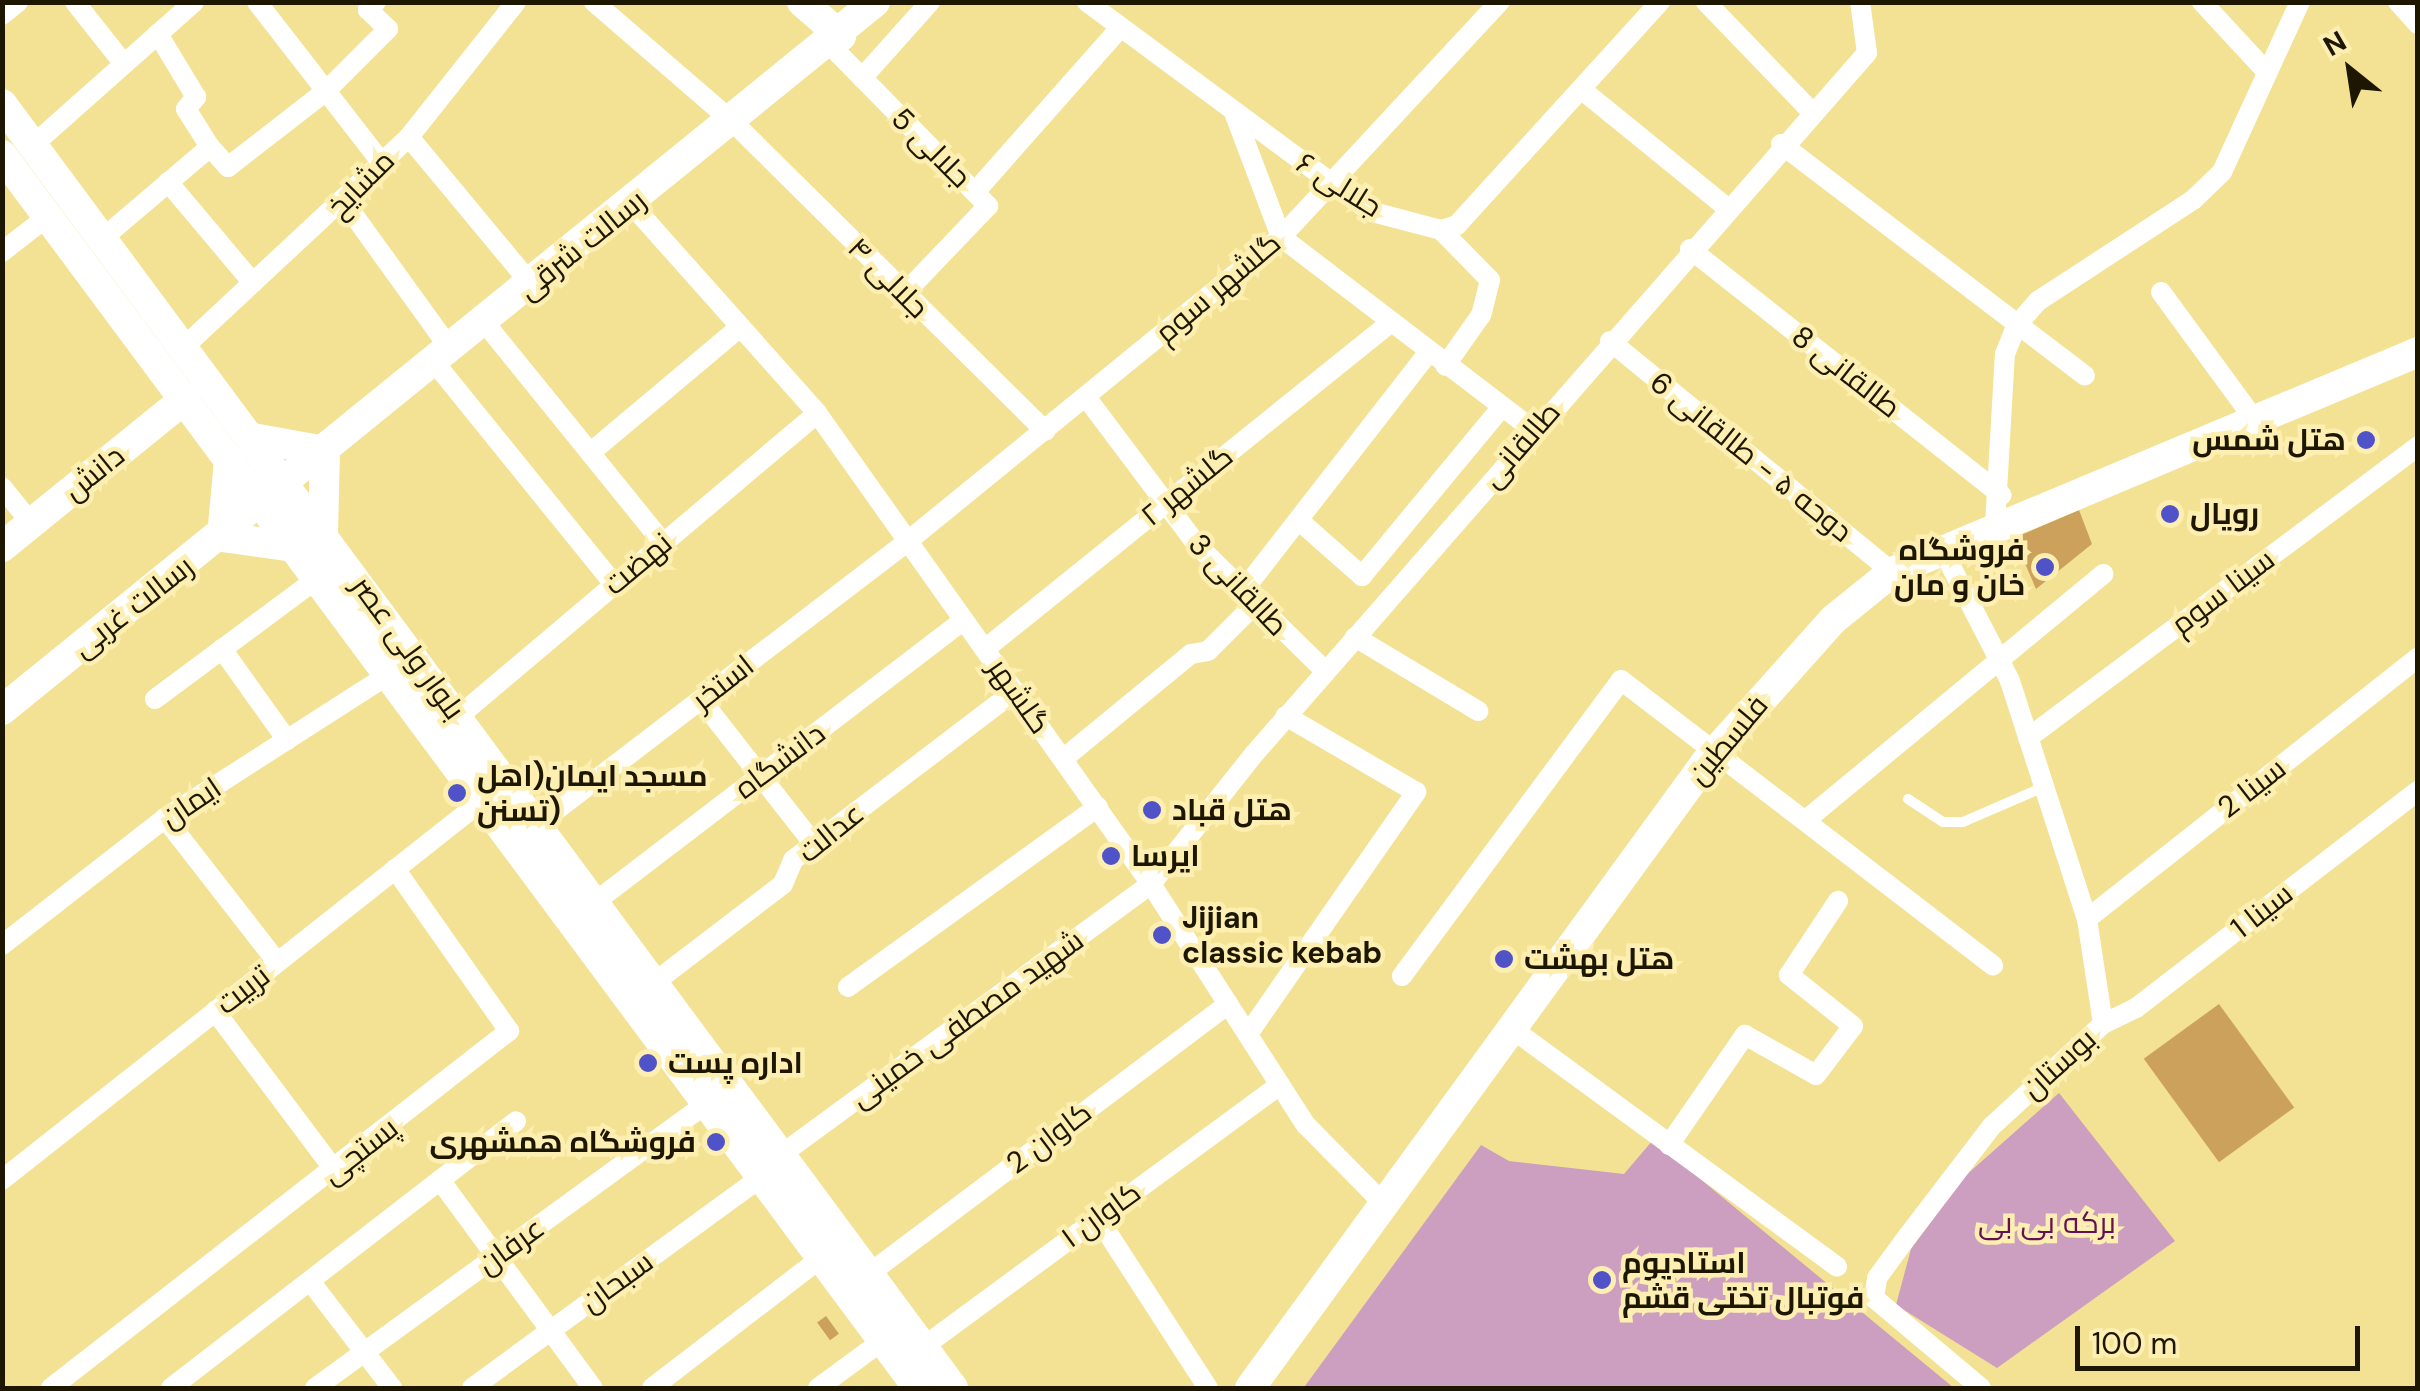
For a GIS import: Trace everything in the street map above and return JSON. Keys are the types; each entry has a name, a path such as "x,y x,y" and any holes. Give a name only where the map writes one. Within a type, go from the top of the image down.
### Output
{"main road":[{"path":"802,2 851,20"},
{"name":"رسالت شرقی","path":"286,483 734,123 851,20"},
{"name":"بلوار ولی عصر","path":"2,104 953,1388"},
{"name":"بلوار ولی عصر","path":"2,156 918,1388"},
{"name":"فلسطین","path":"1250,1388 1716,750 1834,619 1892,572 2418,352"},
{"name":"دانش","path":"2,547 186,399"},
{"path":"253,438 325,451 323,533"},
{"path":"230,460 222,536 295,547"},
{"name":"رسالت غربی","path":"2,710 286,483"}],"street":[{"path":"2,14 18,2"},
{"path":"75,2 124,64"},
{"path":"257,2 382,163"},
{"path":"158,34 196,97 186,109 228,167 326,91 388,29 368,10 376,2"},
{"name":"مشایخ","path":"184,346 345,203 410,137 516,2"},
{"name":"جلالی ۴","path":"594,2 734,123 1045,431"},
{"path":"862,78 930,2"},
{"name":"جلالی ۶","path":"1088,2 1235,115 1370,210 1440,230"},
{"name":"گلشهر سوم","path":"908,541 1281,237 1499,2"},
{"path":"1440,230 1457,226 1660,2"},
{"path":"1706,2 1810,110"},
{"name":"طالقانی","path":"1151,884 1286,716 1780,144 1867,53 1860,2"},
{"path":"2202,2 2266,70"},
{"path":"1996,526 2001,495 2005,354 2017,325 2038,300 2194,200 2222,172 2300,2"},
{"path":"2398,2 2418,24"},
{"path":"34,145 189,4"},
{"name":"جلالی 5","path":"851,20 862,78 988,206 904,294"},
{"path":"976,192 1120,28"},
{"path":"1581,89 1726,207"},
{"path":"1235,115 1281,237 1436,360 1533,430"},
{"path":"410,137 532,285"},
{"path":"1780,144 2084,376"},
{"path":"103,238 210,147"},
{"path":"168,182 253,283"},
{"path":"345,203 443,357 614,584"},
{"name":"گلشهر","path":"632,204 817,413 1151,884 1306,1125 1383,1202"},
{"path":"2,252 48,216"},
{"path":"1063,759 1192,654 1208,651 1302,524 1320,487 1481,315 1490,280 1440,230"},
{"name":"طالقانی 8","path":"1690,249 2001,495"},
{"path":"2161,292 2254,419"},
{"path":"485,323 663,542"},
{"name":"گلشهر ۲","path":"985,649 1390,323"},
{"path":"590,453 740,326"},
{"name":"دوحه ۵ - طالقانی 6","path":"1610,341 1892,572"},
{"name":"طالقانی 3","path":"1086,398 1163,504 1248,599 1325,671"},
{"path":"1302,524 1362,576 1501,408"},
{"name":"نهضت","path":"458,716 817,413"},
{"name":"سینا سوم","path":"2028,738 2418,446"},
{"path":"2,487 31,524"},
{"name":"استخر","path":"538,824 908,541"},
{"name":"بوستان","path":"1942,550 2000,661 2028,738 2087,918 2103,1024 1992,1126 1877,1278 1874,1298 1887,1316 1980,1388"},
{"path":"1806,820 2104,574"},
{"path":"154,699 318,578"},
{"name":"دانشگاه","path":"596,902 964,620"},
{"path":"1355,636 1478,711"},
{"path":"222,649 287,740"},
{"name":"سینا 2","path":"2087,918 2418,658"},
{"name":"ایمان","path":"2,945 165,818 389,674"},
{"path":"1402,976 1621,680 1993,966"},
{"name":"عدالت","path":"655,982 783,884 793,860 1015,691"},
{"path":"701,700 814,844"},
{"path":"1248,1034 1416,792 1286,716"},
{"name":"سینا 1","path":"2103,1024 2136,1008 2418,791"},
{"name":"تربیت","path":"2,1180 483,800"},
{"path":"848,987 1098,807"},
{"path":"165,818 278,962"},
{"name":"پستچی","path":"51,1388 509,1031 395,869"},
{"name":"شهید مصطفی خمینی","path":"782,1154 1151,884"},
{"path":"1669,1145 1745,1034 1816,1075 1853,1026 1789,975 1838,902"},
{"name":"کاوان 2","path":"870,1273 1228,1004"},
{"path":"216,1012 335,1170"},
{"path":"1511,1028 1836,1267"},
{"name":"کاوان ۱","path":"923,1347 1280,1085"},
{"name":"عرفان","path":"315,1388 706,1103"},
{"path":"171,1388 516,1122"},
{"name":"سبحان","path":"472,1388 761,1176"},
{"path":"440,1180 593,1388"},
{"path":"1098,1218 1208,1388"},
{"path":"652,1388 822,1257"},
{"path":"310,1281 392,1388"},
{"path":"818,1388 882,1341"}],"lane":[{"path":"1908,799 1943,822 1963,822 2044,787"}],"green space":[{"name":"برکه بی بی","path":"2059,1093 2175,1241 1997,1368 1896,1305 1911,1249 1964,1177"},
{"name":"استادیوم فوتبال تختی قشم","path":"1653,1140 1954,1388 1305,1386 1481,1145 1509,1161 1624,1174"}],"building":[{"name":"فروشگاه خان و مان","path":"2079,510 2092,544 2036,589 2014,538"},
{"path":"2219,1004 2294,1108 2219,1162 2144,1059"},
{"path":"826,1316 839,1334 830,1340 817,1322"}],"place":[{"name":"هتل شمس","path":"2366,440"},
{"name":"رویال","path":"2170,514"},
{"name":"فروشگاه خان و مان","path":"2045,567"},
{"name":"مسجد ایمان(اهل تسنن)","path":"457,793"},
{"name":"هتل قباد","path":"1152,810"},
{"name":"ایرسا","path":"1111,856"},
{"name":"Jijian classic kebab","path":"1162,935"},
{"name":"هتل بهشت","path":"1504,959"},
{"name":"اداره پست","path":"648,1063"},
{"name":"فروشگاه همشهری","path":"716,1142"},
{"name":"استادیوم فوتبال تختی قشم","path":"1602,1280"}]}
